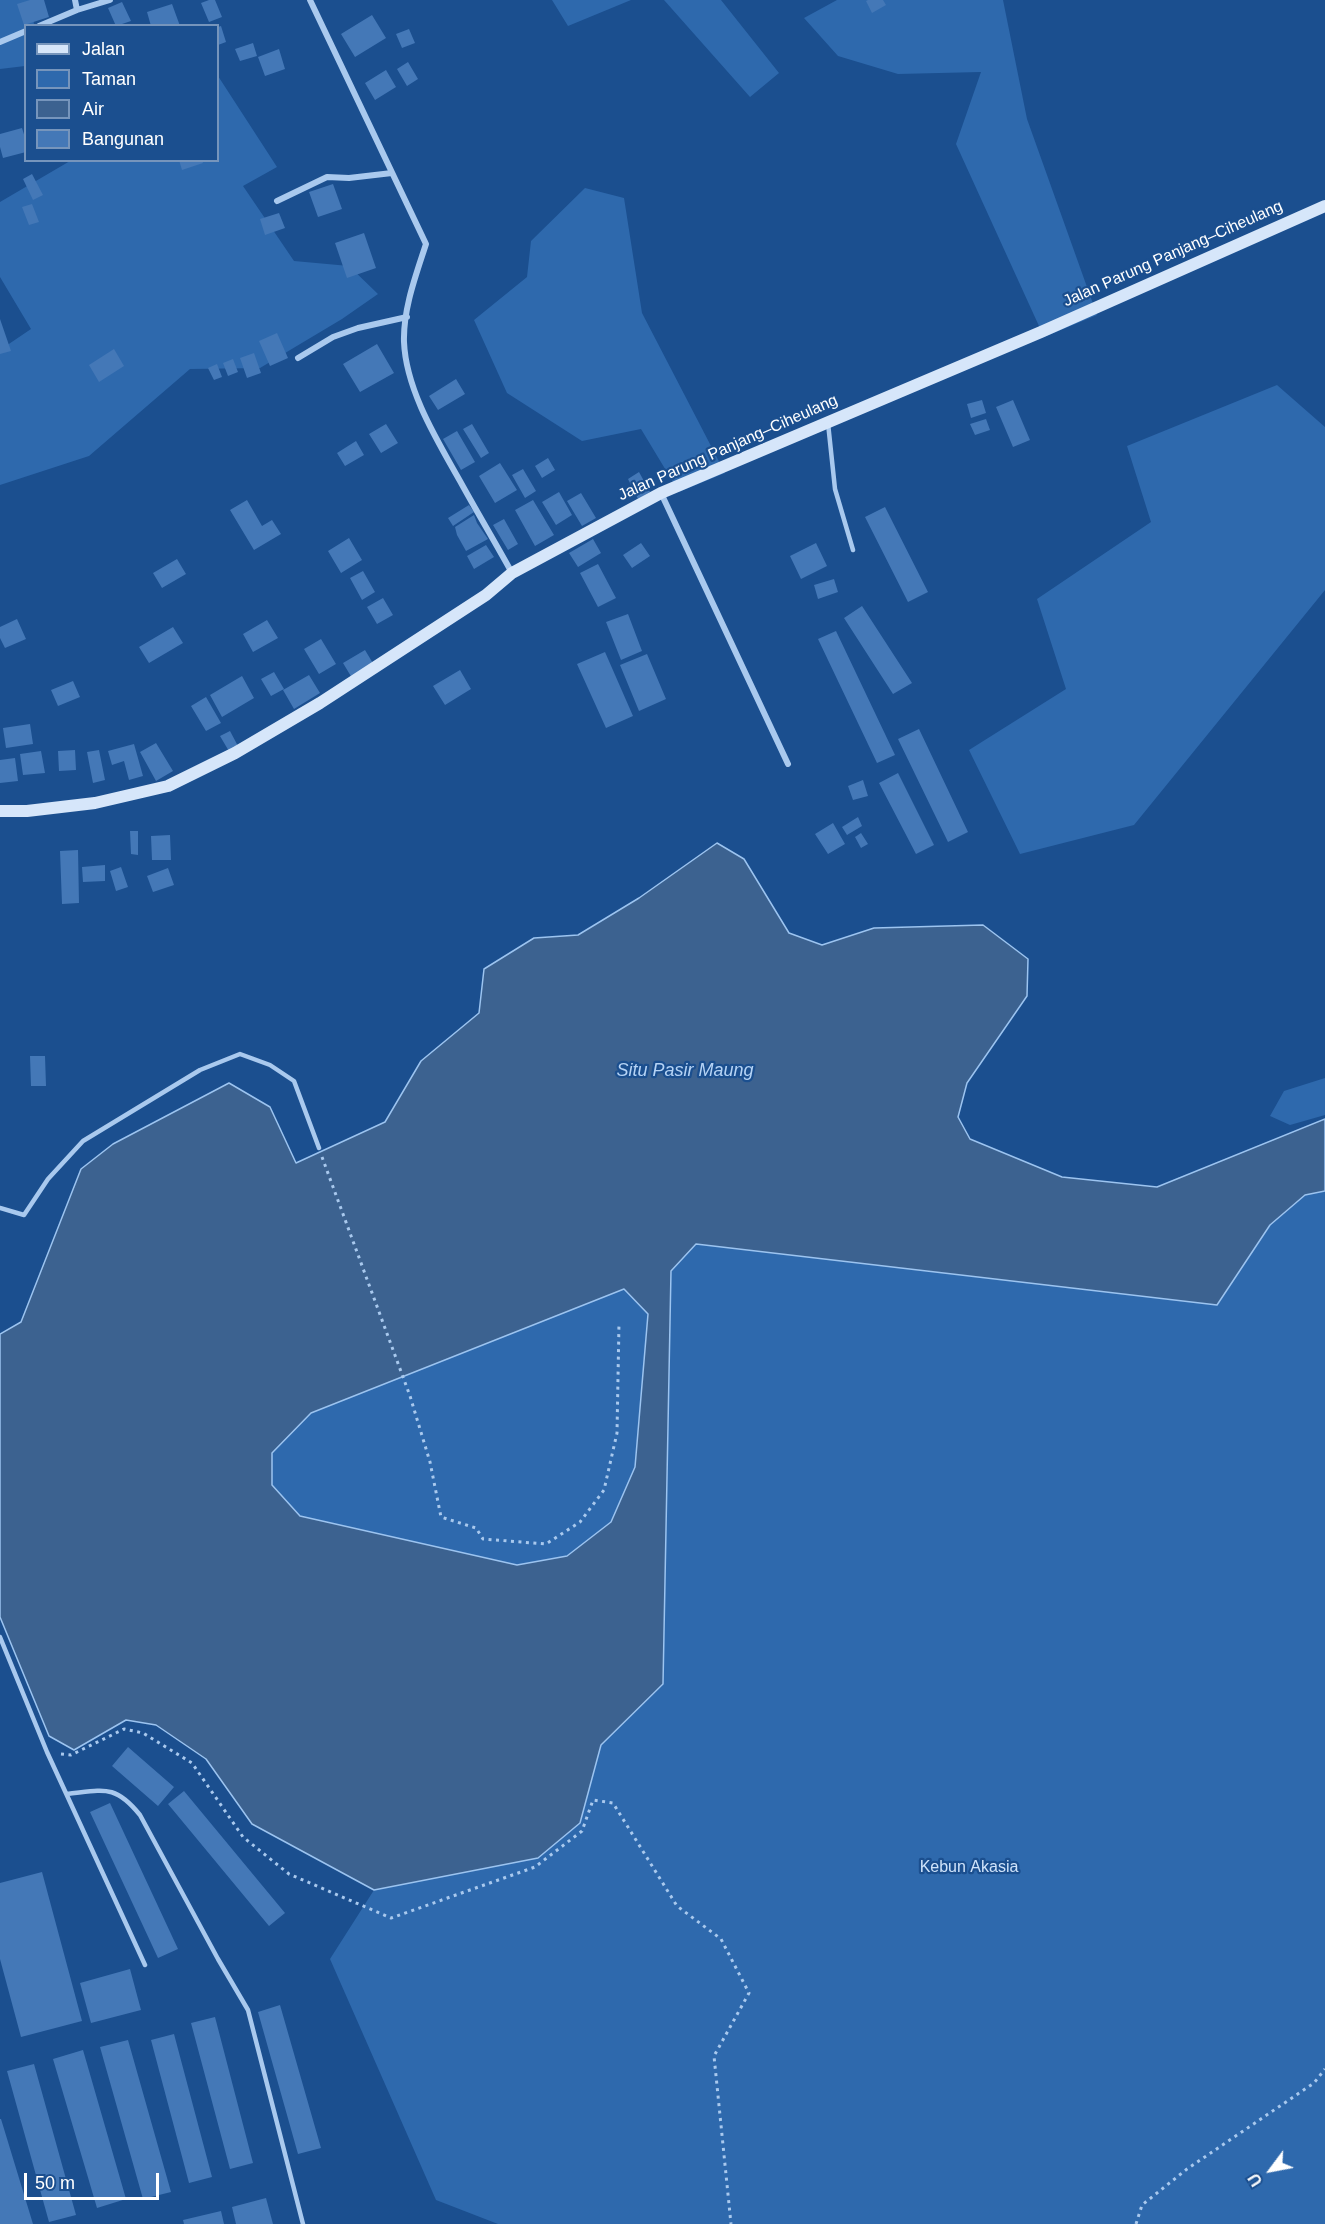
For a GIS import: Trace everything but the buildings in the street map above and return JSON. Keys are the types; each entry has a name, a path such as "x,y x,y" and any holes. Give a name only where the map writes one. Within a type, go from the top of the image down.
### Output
{"street":[{"path":"75,0 77,10"},
{"path":"44,24 77,10 110,0"},
{"path":"310,0 426,244 406,317 404,340 406,366 425,417 512,573"},
{"path":"0,42 24,32"},
{"path":"277,201 327,177 349,178 392,173"},
{"name":"Jalan Parung Panjang–Ciheulang","path":"0,811 27,811 95,803 168,786 235,753 320,703 486,595 512,573 661,492 1041,332 1325,206"},
{"path":"298,357 333,337 358,328 406,317"},
{"path":"661,492 788,764"}],"lane":[{"path":"828,421 835,489 853,550"},
{"path":"0,1208 24,1215 48,1179 83,1140 200,1070 240,1054 270,1065 294,1081 319,1148"},
{"path":"0,1637 47,1752 145,1965"},
{"path":"67,1794 109,1790 128,1800 140,1815 248,2010 303,2224"}],"path":[{"path":"319,1148 410,1396 430,1462 441,1517 476,1528 483,1539 546,1544 580,1522 604,1490 617,1433 619,1323"},
{"path":"47,1752 71,1755 123,1729 143,1732 192,1763 243,1838 290,1874 391,1918 535,1867 582,1831 593,1800 613,1803 677,1906 721,1939 749,1994 714,2056 731,2224"},
{"path":"1136,2224 1142,2205 1187,2169 1314,2083 1325,2069"}],"green space":[{"path":"0,0 32,0 34,24 24,24 24,66 0,69"},
{"path":"552,0 631,0 568,26"},
{"path":"664,0 721,0 779,73 750,97"},
{"path":"837,0 1003,0 1027,119 1097,315 1044,337 956,144 981,72 898,74 838,56 804,18"},
{"path":"219,78 277,167 243,186 294,261 349,266 378,294 342,319 260,368 190,369 89,456 0,485 0,350 31,329 0,277 0,202 68,162 219,162"},
{"path":"585,188 624,198 642,313 725,473 679,492 641,429 582,441 507,393 474,320 527,277 531,241"},
{"path":"1277,385 1325,427 1325,590 1134,825 1020,854 969,750 1066,689 1037,599 1151,522 1127,446"},
{"path":"1325,1078 1325,1115 1290,1125 1270,1116 1284,1091"},
{"name":"Kebun Akasia","path":"1325,1191 1325,2224 498,2224 436,2200 330,1959 374,1890 537,1858 580,1823 601,1745 663,1685 671,1271 697,1244 1217,1305 1270,1225 1305,1195"},
{"path":"624,1289 648,1314 635,1467 611,1522 567,1556 517,1565 300,1516 272,1485 271,1453 311,1413"}],"water":[{"name":"Situ Pasir Maung","path":"717,843 744,859 789,933 822,945 874,928 983,925 1028,959 1027,996 967,1083 958,1117 970,1139 1062,1177 1157,1187 1325,1119 1325,1191 1305,1195 1270,1225 1217,1305 696,1244 671,1271 663,1684 601,1745 580,1823 538,1858 374,1890 252,1824 206,1759 156,1725 126,1720 74,1750 49,1736 0,1617 0,1334 21,1322 81,1169 113,1144 229,1083 270,1107 296,1163 385,1122 421,1061 479,1013 484,969 534,938 578,935 639,898","holes":["624,1289 648,1314 635,1467 611,1522 567,1556 517,1565 300,1516 272,1485 272,1453 311,1413"]}]}
